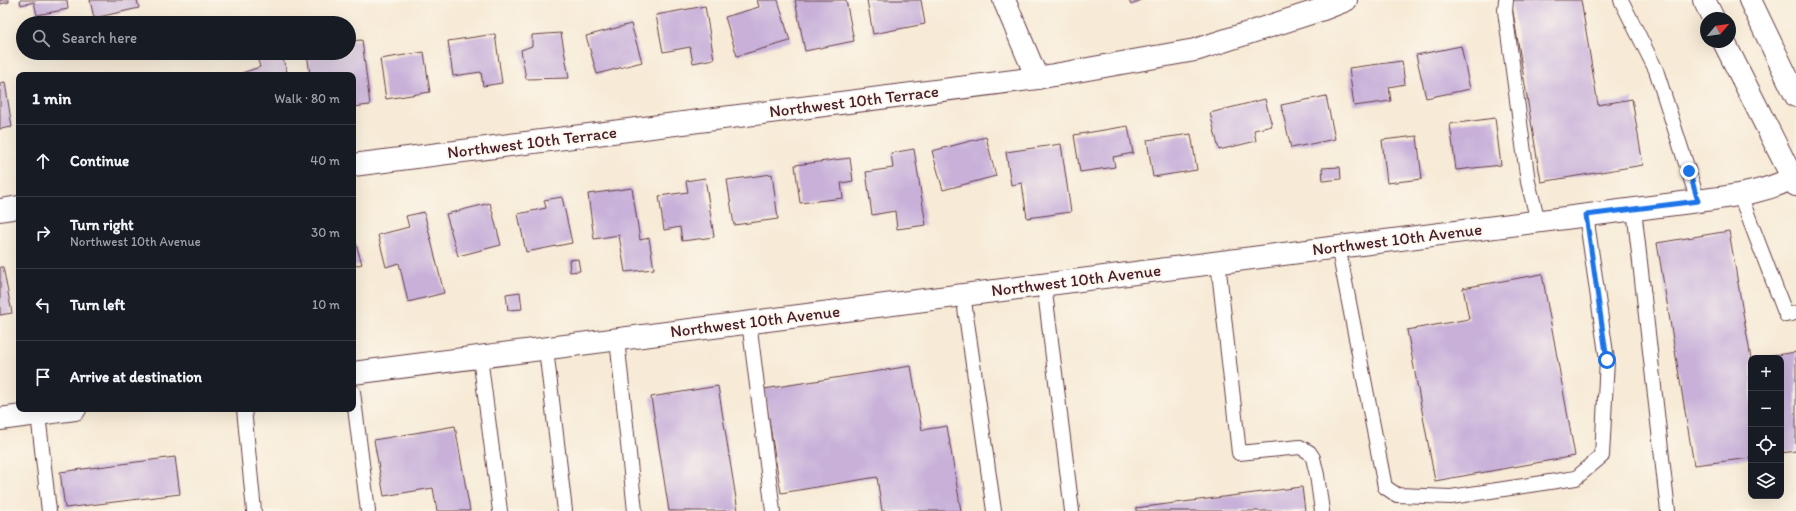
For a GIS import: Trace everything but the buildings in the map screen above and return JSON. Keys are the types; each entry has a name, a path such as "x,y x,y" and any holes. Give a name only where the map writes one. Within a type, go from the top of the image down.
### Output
{"street":[{"path":"1004,0 1037,78"},
{"name":"Northwest 10th Terrace","path":"356,165 1037,78 1195,50 1321,5 1346,0"},
{"path":"1704,0 1710,12"},
{"path":"1750,0 1796,96"},
{"path":"1727,48 1795,180"},
{"name":"Northwest 10th Avenue","path":"356,373 1698,201 1740,195 1795,180"},
{"path":"0,210 16,207"},
{"path":"0,419 52,412"}],"lane":[{"path":"1506,0 1505,11 1528,182 1538,221"},
{"path":"1621,0 1656,70 1698,201"},
{"path":"1740,195 1786,315 1796,313"},
{"path":"1634,209 1668,511"},
{"path":"1338,246 1385,487 1397,495 1451,497 1576,478 1602,456 1607,360 1586,215"},
{"path":"1218,262 1239,453 1300,447 1309,452 1313,458 1317,475 1322,511"},
{"path":"1044,284 1072,511"},
{"path":"963,294 994,511"},
{"path":"749,322 773,511"},
{"path":"617,339 635,511"},
{"path":"546,349 565,511"},
{"path":"480,357 500,511"},
{"path":"244,412 254,511"},
{"path":"356,412 368,511"},
{"path":"38,414 49,511"}],"route":[{"path":"1607,360 1606,344 1586,215 1698,201 1689,171"}]}
